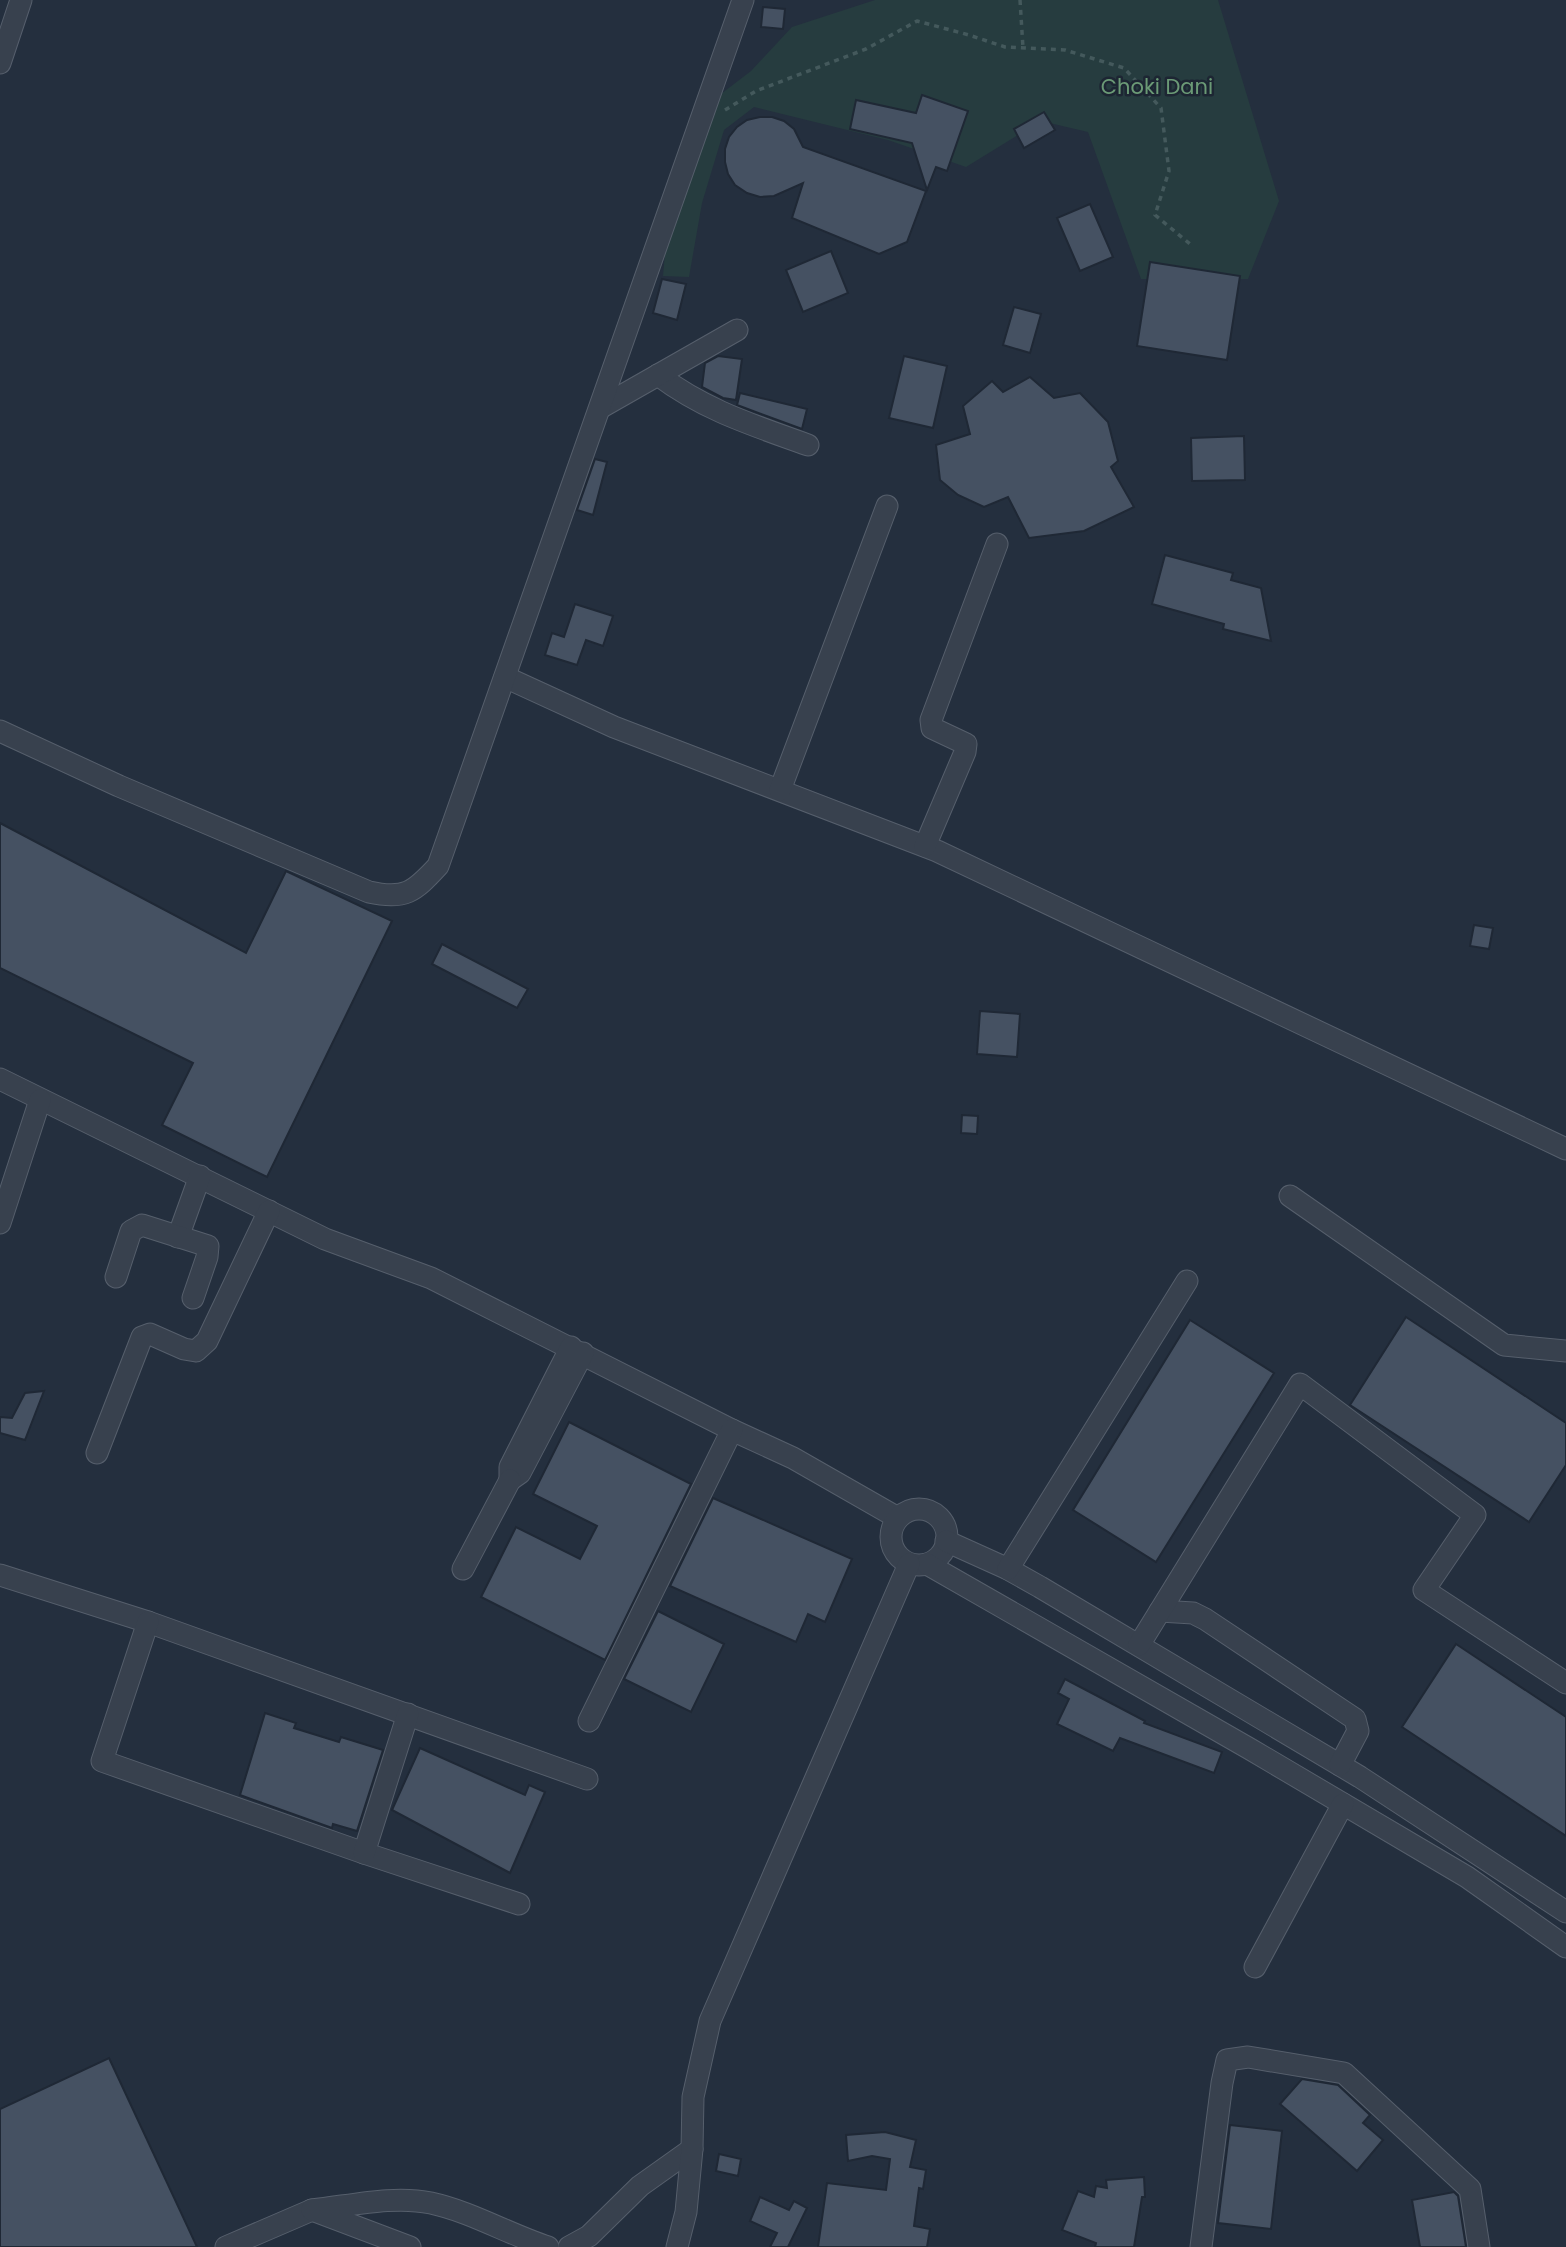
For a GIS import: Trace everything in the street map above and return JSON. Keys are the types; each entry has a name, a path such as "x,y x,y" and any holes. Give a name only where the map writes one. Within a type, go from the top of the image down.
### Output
{"street":[{"path":"0,63 21,0"},
{"path":"0,732 119,786 369,892 390,896 416,889 438,866 743,0"},
{"path":"600,408 737,330"},
{"path":"658,375 683,394 721,414 808,445"},
{"path":"780,790 887,506"},
{"path":"925,846 966,744 932,728 931,720 997,544"},
{"path":"505,677 614,727 925,846 1566,1149"},
{"path":"0,1079 325,1239 431,1278 793,1458 898,1518"},
{"path":"0,1223 40,1100"},
{"path":"178,1237 200,1176"},
{"path":"1290,1196 1504,1345 1566,1351"},
{"path":"97,1453 142,1337 150,1334 184,1349 196,1351 207,1341 269,1211"},
{"path":"116,1277 131,1231 142,1225 208,1246 193,1298"},
{"path":"208,1252 243,1265"},
{"path":"1008,1569 1187,1281"},
{"path":"463,1569 510,1480 520,1473 577,1350"},
{"path":"1139,1645 1300,1384 1475,1515 1424,1590 1566,1683"},
{"path":"589,1721 733,1430"},
{"path":"677,2247 685,2212 692,2149 693,2097 710,2021 918,1564 942,1553 946,1541 944,1527 932,1513 914,1509 898,1518 891,1535 892,1544 901,1559 918,1564 1343,1804 1467,1877 1566,1947"},
{"path":"946,1541 1008,1569 1340,1765 1566,1912"},
{"path":"0,1575 148,1622 587,1779"},
{"path":"1160,1611 1193,1613 1205,1619 1355,1719 1358,1731 1340,1765"},
{"path":"148,1622 102,1761 364,1853 520,1904"},
{"path":"364,1853 408,1714"},
{"path":"1255,1967 1343,1804"},
{"path":"1201,2247 1224,2071 1227,2060 1248,2057 1344,2073 1470,2189 1479,2247"},
{"path":"569,2247 589,2236 640,2186 692,2149"},
{"path":"226,2247 312,2210 402,2201 429,2203 460,2211 548,2247"},
{"path":"312,2210 410,2247"}],"path":[{"path":"1020,0 1023,48"},
{"path":"720,113 756,92 866,49 917,22 1005,47 1065,50 1124,68 1161,108 1169,171 1155,215 1190,244"}],"green space":[{"name":"Choki Dani","path":"875,0 1218,0 1279,201 1248,279 1141,279 1088,132 1041,121 966,167 888,140 754,107 724,130 702,203 689,277 663,276 667,231 717,97 751,71 792,27"}],"building":[{"path":"763,7 785,9 783,29 761,27"},
{"path":"922,95 968,111 947,171 936,167 927,190 912,143 850,129 856,100 916,113"},
{"path":"1044,112 1055,130 1024,148 1014,129"},
{"path":"760,117 784,121 794,129 803,147 926,191 907,242 879,254 792,218 803,183 774,196 760,197 735,185 725,162 729,137 747,120"},
{"path":"1090,204 1113,257 1080,271 1057,218"},
{"path":"831,251 848,293 803,312 786,270"},
{"path":"1150,262 1240,276 1227,360 1137,346"},
{"path":"662,279 686,284 677,320 653,313"},
{"path":"1014,307 1041,314 1030,353 1003,345"},
{"path":"718,356 742,359 736,400 723,398 702,387 705,363"},
{"path":"904,356 947,366 933,428 889,418"},
{"path":"1030,377 1054,398 1080,393 1108,422 1118,461 1111,467 1134,507 1084,531 1029,538 1008,497 984,507 958,495 940,480 936,445 970,434 963,406 992,381 1003,392"},
{"path":"740,393 807,409 802,429 737,405"},
{"path":"1244,436 1245,480 1192,481 1191,438"},
{"path":"595,459 607,462 593,515 577,510"},
{"path":"1165,555 1233,573 1231,580 1261,588 1271,641 1223,629 1224,624 1152,604"},
{"path":"575,604 613,616 603,646 586,640 577,665 545,655 552,633 564,637"},
{"path":"0,823 246,953 286,871 392,921 267,1177 162,1125 193,1063 0,968"},
{"path":"1474,925 1493,928 1489,949 1470,946"},
{"path":"442,944 528,989 517,1008 432,964"},
{"path":"980,1011 1020,1014 1017,1057 977,1054"},
{"path":"962,1115 978,1116 977,1134 961,1133"},
{"path":"1406,1317 1566,1423 1566,1465 1529,1522 1350,1405"},
{"path":"1190,1320 1274,1373 1156,1562 1073,1510"},
{"path":"44,1391 25,1440 0,1433 0,1417 12,1418 25,1393"},
{"path":"569,1422 691,1484 605,1660 481,1597 516,1527 580,1559 597,1526 533,1494"},
{"path":"713,1498 852,1559 825,1622 808,1614 796,1642 670,1586"},
{"path":"658,1611 724,1644 691,1712 624,1679"},
{"path":"1456,1644 1566,1717 1566,1836 1402,1727"},
{"path":"1065,1679 1145,1721 1144,1723 1222,1752 1214,1773 1120,1738 1113,1751 1057,1724 1069,1699 1058,1693"},
{"path":"265,1713 296,1723 294,1728 339,1742 341,1737 383,1750 357,1831 333,1824 332,1828 240,1795"},
{"path":"420,1748 525,1795 529,1785 545,1792 510,1873 392,1810"},
{"path":"109,2058 197,2247 0,2247 0,2109"},
{"path":"1302,2079 1338,2085 1370,2115 1363,2123 1383,2140 1357,2171 1280,2104"},
{"path":"1230,2125 1282,2131 1271,2229 1218,2223"},
{"path":"885,2132 916,2140 910,2167 926,2170 923,2189 919,2188 914,2226 930,2229 927,2247 818,2247 827,2183 886,2190 890,2159 872,2156 848,2161 846,2135"},
{"path":"719,2154 741,2159 738,2176 716,2171"},
{"path":"1144,2177 1145,2197 1142,2197 1134,2247 1095,2247 1096,2243 1062,2230 1078,2191 1094,2197 1096,2186 1107,2188 1106,2180"},
{"path":"1454,2192 1458,2196 1466,2247 1420,2247 1412,2200"},
{"path":"760,2197 789,2210 794,2201 807,2208 788,2247 770,2247 777,2233 750,2221"}]}
